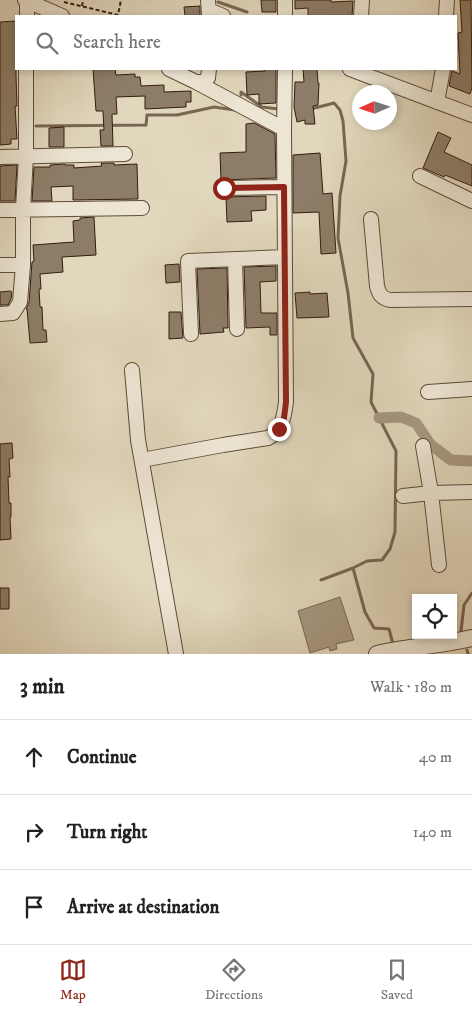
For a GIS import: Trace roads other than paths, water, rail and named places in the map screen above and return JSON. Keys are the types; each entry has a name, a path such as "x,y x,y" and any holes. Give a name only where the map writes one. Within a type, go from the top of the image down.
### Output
{"street":[{"path":"26,15 26,0 62,9"},
{"path":"285,0 285,15"},
{"path":"361,15 362,0"},
{"path":"446,15 447,0"},
{"path":"209,9 221,15"},
{"path":"0,314 12,312 20,302 26,156 26,70"},
{"path":"171,70 284,129"},
{"path":"196,82 203,82 208,78 209,70"},
{"path":"142,460 268,438 279,429 284,418 286,402 284,257 285,70"},
{"path":"357,70 472,115"},
{"path":"437,102 443,70"},
{"path":"0,157 125,154"},
{"path":"420,176 472,201"},
{"path":"224,188 284,187"},
{"path":"0,210 142,208"},
{"path":"371,219 376,286 383,298 390,300 472,299"},
{"path":"191,334 188,261 284,257"},
{"path":"235,259 237,329"},
{"path":"0,265 22,265"},
{"path":"132,370 137,433 176,654"},
{"path":"428,392 472,388"},
{"path":"423,446 431,493 439,565"},
{"path":"403,496 472,492"},
{"path":"376,654 472,638"}],"waterway":[{"path":"218,2 247,12"},
{"path":"241,95 241,92 262,107 279,109"},
{"path":"311,109 334,103 340,110 343,121 346,161 340,196 338,238 348,293 353,338 373,374 371,402 396,451 395,532 390,549 382,560 367,561 353,568 365,612 374,628 389,629 393,644"},
{"path":"36,126 146,125 147,115 177,115 214,107 235,110"},
{"path":"379,418 401,417 416,423 431,445 451,460 472,461"},
{"path":"321,580 353,568"},
{"path":"461,631 464,605 472,593"},
{"path":"467,650 468,654"}]}
